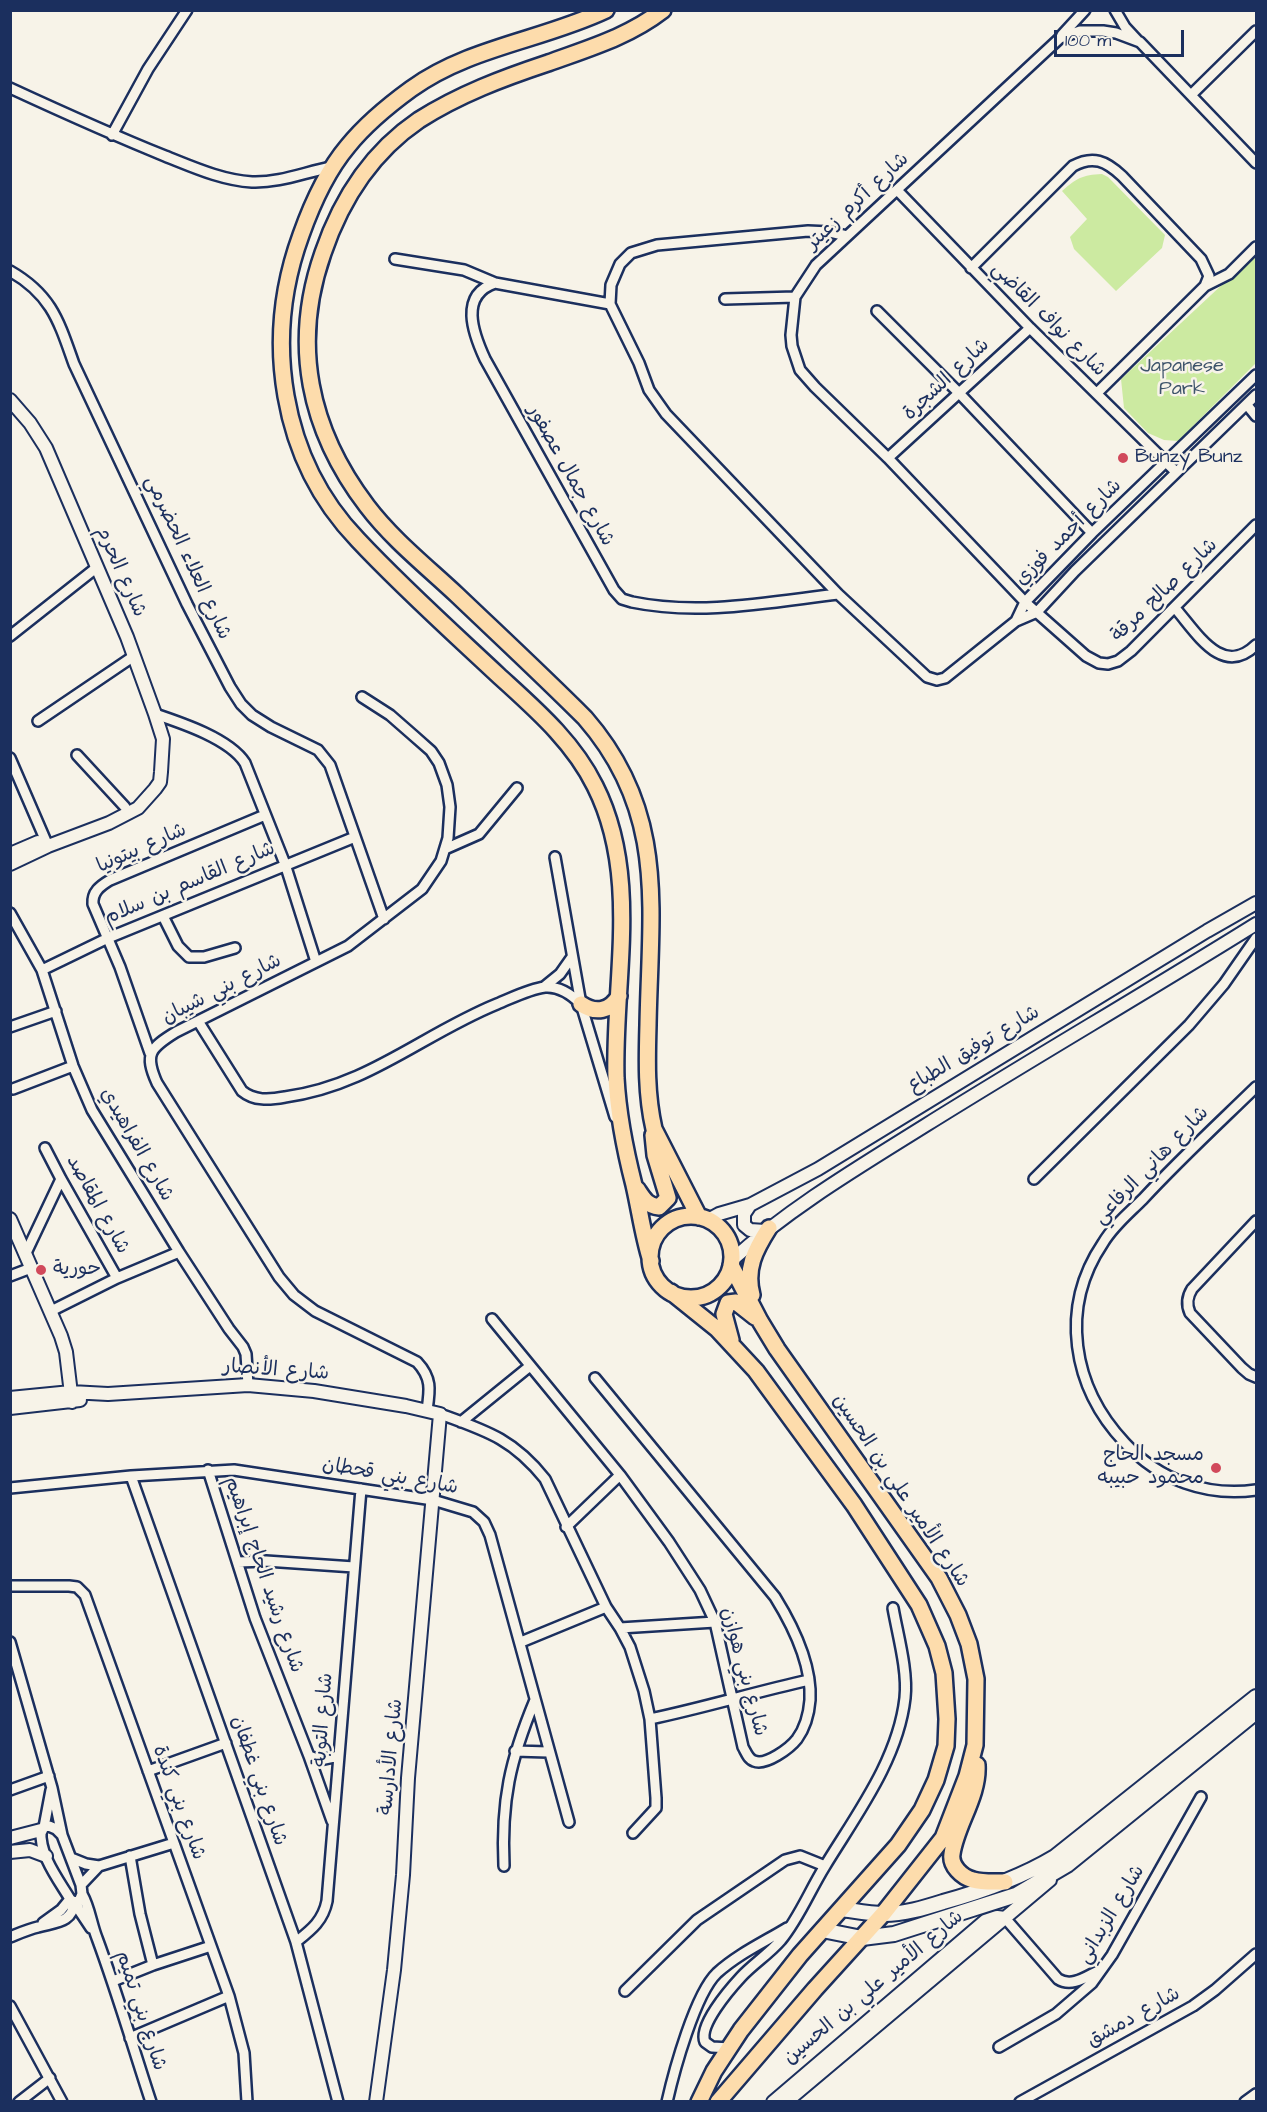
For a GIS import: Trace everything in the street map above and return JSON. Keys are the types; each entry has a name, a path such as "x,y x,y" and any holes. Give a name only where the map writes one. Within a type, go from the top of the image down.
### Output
{"main road":[{"path":"606,10 474,56 431,77 413,87 348,145 332,167 314,199 291,262 282,322 281,351 284,386 298,446 324,498 356,538 555,729 586,768 604,806 619,862 621,901 616,1075 622,1137 644,1239 657,1279 731,1342 756,1371 854,1505 919,1605 937,1646 944,1674 946,1746 936,1780 922,1810 898,1845 800,1955 729,2048 714,2071 699,2102"},
{"path":"633,1185 645,1201 652,1206 659,1207 668,1198 655,1155 647,1074 651,912 649,861 642,821 623,773 600,735 585,718 401,543 368,506 334,455 318,415 307,361 306,335 311,293 330,233 356,183 371,163 388,147 417,122 451,101 481,87 617,39 645,24 663,10"},
{"path":"581,1004 598,1011 614,1004 619,996"},
{"path":"654,1129 704,1219"},
{"path":"651,1261 654,1242 665,1226 683,1218 704,1219 718,1227 726,1236 731,1248 732,1263 723,1283 708,1294 689,1298 671,1292"},
{"path":"760,1321 749,1274 757,1248 767,1229"},
{"name":"شارع الأمير علي بن الحسين","path":"722,2099 884,1914 943,1838 967,1776 975,1745 976,1679 974,1663 957,1615 944,1587 760,1321 732,1263"},
{"path":"731,1342 724,1314 728,1303 740,1304 760,1321"},
{"name":"شارع الأمير علي بن الحسين","path":"842,1909 884,1914 928,1907 1032,1871 1055,1857 1257,1697"},
{"name":"شارع الأمير علي بن الحسين","path":"822,1930 862,1938 894,1934 1016,1895 1067,1865 1257,1712"},
{"path":"975,1745 978,1769 964,1820 951,1855 954,1866 971,1880 1005,1882"}],"street":[{"path":"112,135 148,69 187,10"},
{"path":"1059,38 1085,10"},
{"path":"1115,10 1125,27 1140,42"},
{"name":"شارع أكرم زعيتر","path":"1025,602 888,458 800,370 792,346 795,297 816,265 1059,38 1080,31 1116,33 1140,42 1257,163"},
{"path":"1191,95 1257,31"},
{"path":"10,88 112,135 208,173 242,181 281,180 332,167"},
{"path":"971,268 1073,166 1090,159 1098,159 1113,167 1201,259 1209,276 1205,285"},
{"name":"شارع نواف القاضي","path":"897,190 1029,328 1176,472"},
{"path":"838,594 696,447 657,403 610,304 611,285 616,269 627,256 641,249 665,244 808,231 830,232 847,236"},
{"path":"1097,393 1205,285 1228,274 1257,247"},
{"path":"395,259 464,270 495,283 610,304"},
{"name":"شارع العلاء الحضرمي","path":"10,271 41,293 54,312 75,364 187,604 241,704 252,715 271,727 318,750 326,757 384,919"},
{"name":"شارع جمال عصفور","path":"495,283 480,291 474,299 471,315 480,347 604,573 622,598 644,604 733,607 838,594"},
{"path":"725,299 795,297"},
{"path":"878,311 1092,533"},
{"name":"شارع الشجرة","path":"888,458 1029,328"},
{"name":"شارع أحمد فوزي","path":"1016,621 1025,602 1092,533 1257,375"},
{"name":"شارع أحمد فوزي","path":"838,594 927,677 937,680 945,678 1016,621 1036,612 1075,571 1257,395"},
{"name":"شارع الحرم","path":"10,400 30,423 45,448 134,656 163,739 160,782 138,808 109,824 10,854"},
{"path":"1247,405 1257,416"},
{"name":"شارع صالح مرقة","path":"1025,602 1086,656 1099,663 1108,664 1118,661 1175,608 1257,525"},
{"path":"10,636 96,568"},
{"path":"1175,608 1217,654 1236,658 1257,645"},
{"path":"38,721 134,656"},
{"name":"شارع بني شيبان","path":"150,1053 162,1041 198,1021 348,946 422,889 441,861 445,849 450,807 447,785 439,763 431,751 390,715 362,697"},
{"path":"155,714 191,727 240,754 285,864 316,962"},
{"path":"77,755 125,807"},
{"path":"10,758 46,843"},
{"name":"شارع الحرم","path":"10,864 46,843 125,807 148,790 162,772"},
{"path":"445,849 479,834 517,788"},
{"name":"شارع بيتونيا","path":"150,1053 108,938 93,904 94,894 101,886 265,815"},
{"name":"شارع القاسم بن سلام","path":"42,970 108,938 355,837"},
{"path":"555,857 581,1004 622,1137"},
{"name":"شارع توفيق الطباع","path":"704,1219 750,1205 818,1169 1207,931 1257,903"},
{"name":"شارع الفراهيدي","path":"10,913 42,970 73,1066 92,1110 179,1252 243,1347 246,1354 248,1384"},
{"path":"162,916 178,946 189,957 204,957 235,948"},
{"name":"شارع توفيق الطباع","path":"732,1263 767,1229 802,1204 1017,1068 1257,924"},
{"path":"1207,931 1217,949"},
{"path":"1034,1179 1189,1025 1224,984 1257,938"},
{"path":"198,1021 242,1091 254,1098 281,1098 318,1091 358,1077 472,1015 544,987 560,974 572,957"},
{"path":"544,987 565,991 581,1004"},
{"path":"10,1027 56,1011"},
{"path":"150,1053 150,1068 157,1083 279,1277 294,1295 315,1311 417,1362 428,1378 431,1388 427,1410"},
{"path":"13,1089 73,1066"},
{"name":"شارع هاني الرفاعي","path":"1257,1087 1162,1178 1102,1243 1084,1279 1076,1335 1079,1364 1092,1397 1117,1435 1149,1465 1180,1482 1207,1490 1233,1492 1257,1490"},
{"name":"شارع المقاصد","path":"45,1148 117,1278"},
{"path":"25,1255 61,1179"},
{"path":"750,1205 744,1214 744,1225 750,1230 767,1229"},
{"path":"10,1219 51,1311 66,1352 72,1397"},
{"path":"1254,1227 1192,1289 1188,1295 1187,1307 1242,1368 1257,1377"},
{"path":"51,1311 117,1278 179,1252"},
{"path":"10,1276 31,1268"},
{"name":"شارع بني هوازن","path":"492,1319 620,1475 669,1542 700,1590 715,1622 747,1756 753,1761 760,1762 775,1756 789,1747 798,1737 808,1716 809,1680 796,1636 774,1597 595,1378"},
{"path":"461,1422 530,1366"},
{"name":"شارع الأنصار","path":"12,1403 248,1384 314,1390 440,1414"},
{"path":"440,1414 483,1430 510,1444 523,1454 545,1479 606,1607 630,1647 650,1719 656,1808 633,1833"},
{"name":"شارع الأدارسة","path":"376,2102 394,1970 403,1875 408,1778 440,1414"},
{"name":"شارع رشيد الحاج إبراهيم","path":"208,1470 255,1618 334,1826"},
{"name":"شارع بني قحطان","path":"10,1488 131,1476 234,1470 433,1500 473,1512 484,1522 490,1535 521,1642 568,1822"},
{"path":"566,1527 620,1475"},
{"name":"شارع بني غطفان","path":"131,1476 296,1942 338,2102"},
{"name":"شارع التوبة","path":"296,1942 315,1926 324,1913 334,1826 361,1489"},
{"path":"238,1562 266,1561 354,1567"},
{"name":"شارع بني كندة","path":"10,1586 69,1586 76,1587 85,1595 229,1996 244,2053 247,2102"},
{"path":"521,1642 606,1607"},
{"path":"729,2048 712,2047 705,2042 703,2030 741,1976 772,1950 792,1925 825,1866 873,1790 896,1737 906,1698 905,1676 893,1608"},
{"path":"620,1628 715,1622"},
{"path":"10,1641 52,1788 62,1835 71,1858 76,1896"},
{"path":"650,1719 809,1680"},
{"path":"504,1866 504,1806 515,1751 535,1700"},
{"path":"148,1771 226,1743"},
{"path":"515,1751 548,1752"},
{"path":"309,1756 320,1760 339,1756"},
{"path":"10,1790 48,1776"},
{"path":"52,1788 41,1841 46,1856 76,1896"},
{"name":"شارع الزبداني","path":"999,2047 1056,2014 1092,1983 1104,1968 1201,1797"},
{"path":"10,1838 43,1828 56,1828 62,1835"},
{"path":"71,1858 99,1866 174,1844"},
{"path":"10,1852 30,1851 46,1856"},
{"path":"130,1856 140,1914 153,1965"},
{"path":"626,1991 697,1920 785,1860 800,1856 825,1866"},
{"name":"شارع الأمير علي بن الحسين","path":"786,2102 1067,1865"},
{"path":"10,1936 38,1927 61,1910 76,1896 99,1866"},
{"name":"شارع بني تميم","path":"76,1896 90,1911 151,2102"},
{"name":"شارع الأمير علي بن الحسين","path":"773,2102 985,1921 997,1917 1005,1918"},
{"path":"1005,1918 1063,1982 1073,1983 1104,1968"},
{"path":"667,2102 676,2066 701,1999 716,1974 747,1951 792,1925"},
{"path":"113,1981 211,1946"},
{"name":"شارع دمشق","path":"1020,2102 1193,2006 1257,1954"},
{"path":"130,2038 229,1996"},
{"path":"10,2006 62,2102"},
{"path":"690,2029 703,2030"},
{"path":"19,2102 50,2078"},
{"path":"1245,2102 1257,2094"}],"green space":[{"path":"1102,174 1108,177 1165,235 1162,248 1116,291 1074,249 1070,237 1087,219 1062,191 1080,178"},
{"name":"Japanese Park","path":"1256,253 1256,363 1178,441 1164,440 1148,433 1124,408 1121,379"}],"place":[{"name":"Bunzy Bunz","path":"1123,458"},
{"name":"حورية","path":"41,1270"},
{"name":"مسجد الحاج محمود حبيبه","path":"1216,1468"}]}
